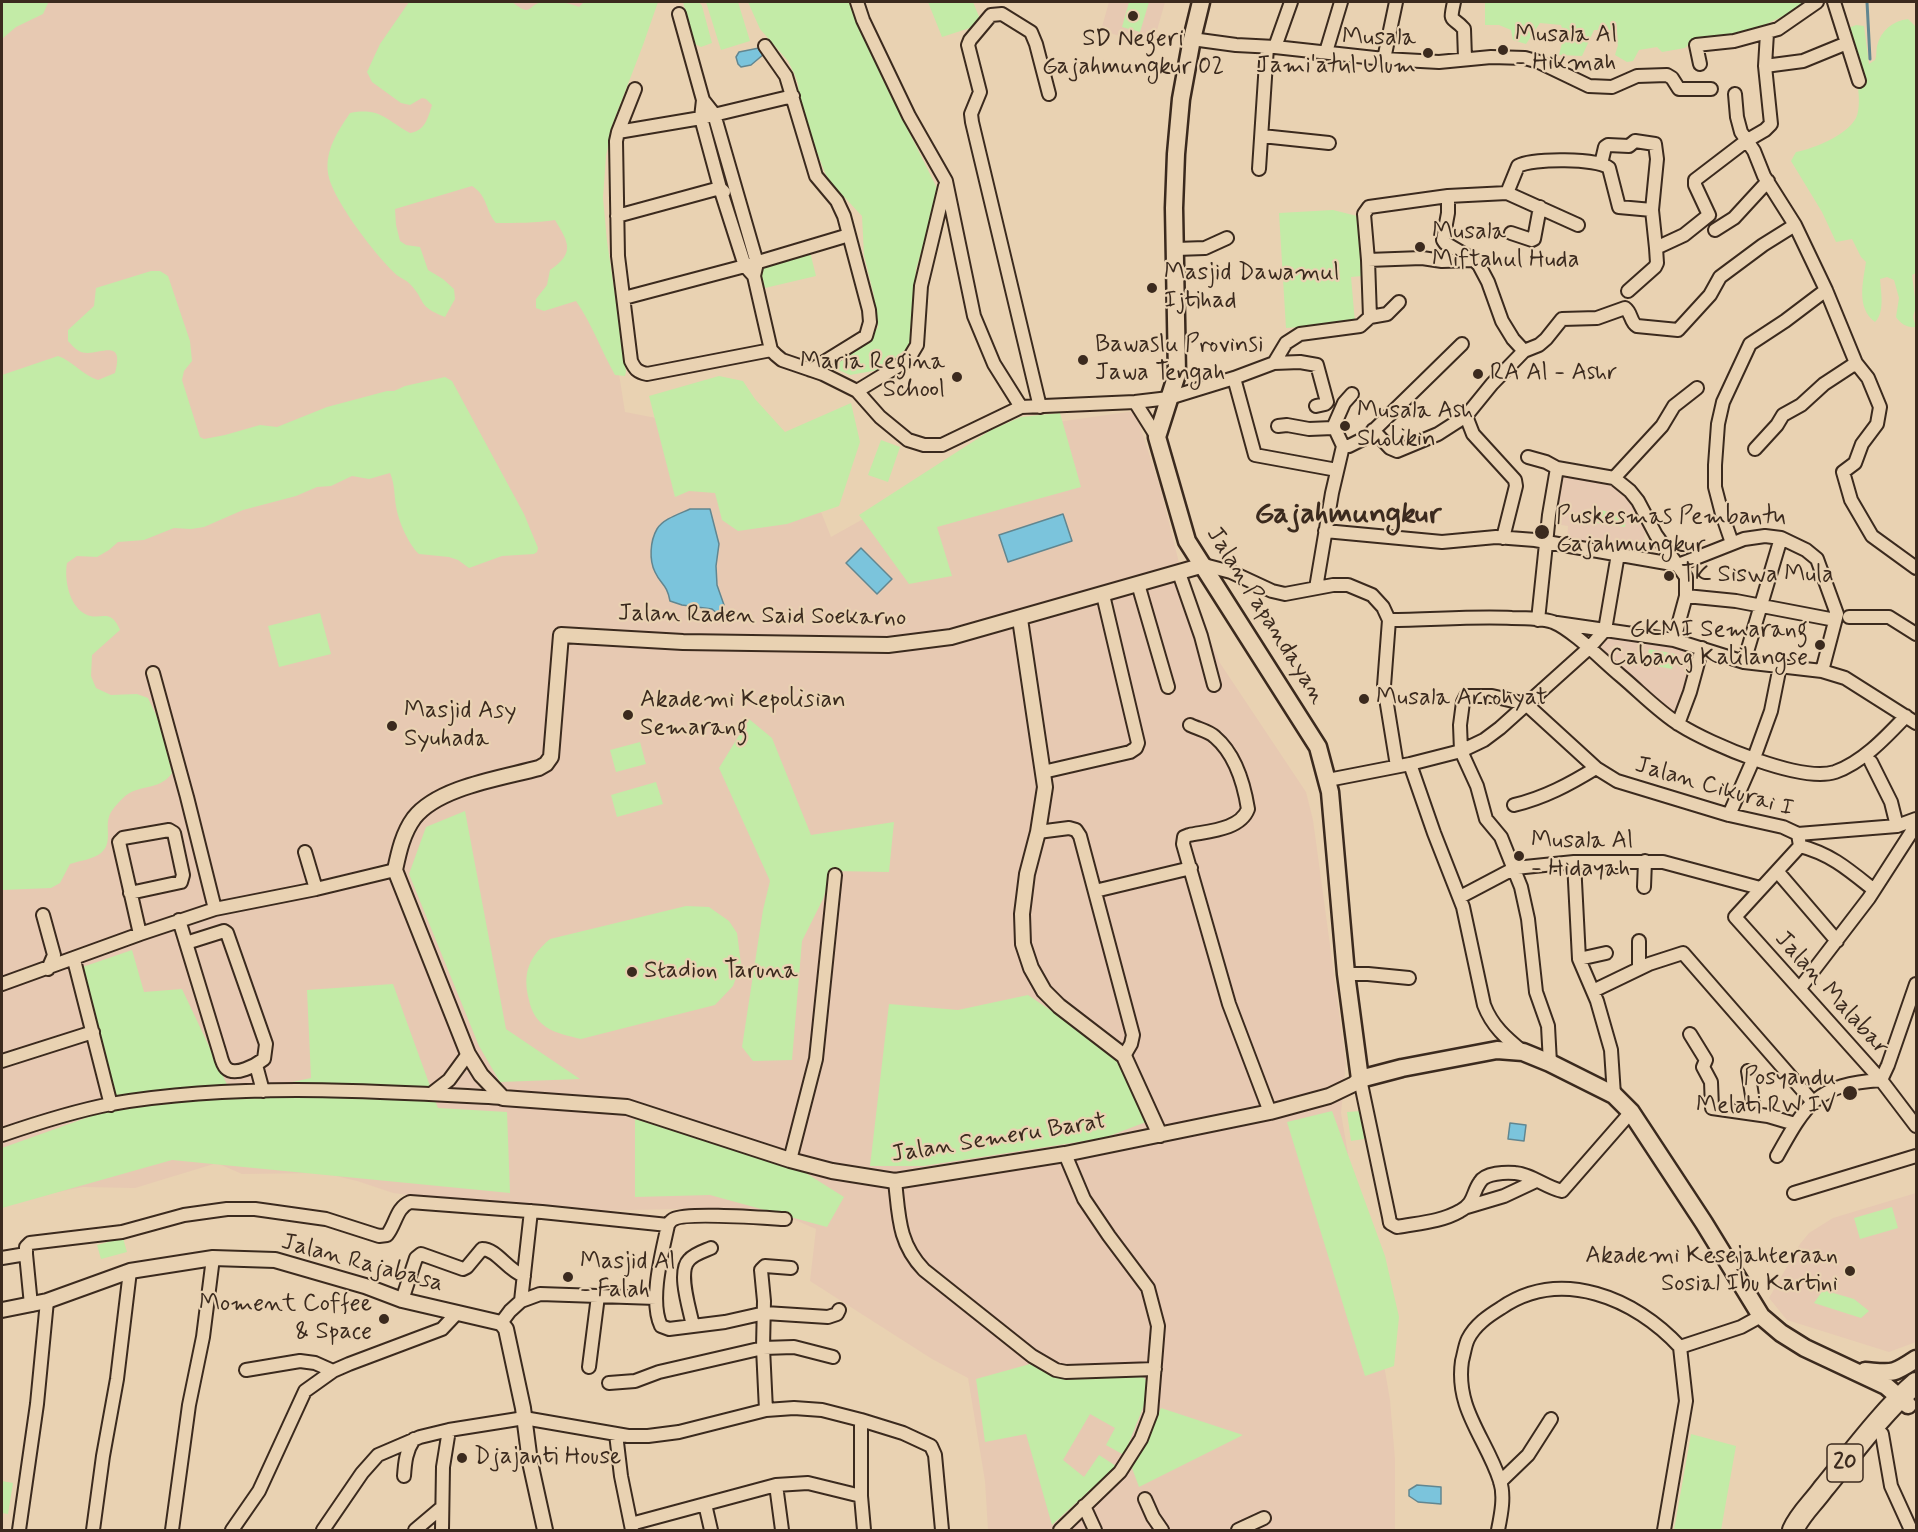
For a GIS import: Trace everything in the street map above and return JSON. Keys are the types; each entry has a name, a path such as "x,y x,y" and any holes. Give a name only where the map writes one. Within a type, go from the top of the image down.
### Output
{"highway":[{"name":"20","path":"1804,1530 1912,1394"},
{"name":"20","path":"1793,1530 1810,1504 1912,1394"}],"main road":[{"path":"1157,437 1177,374 1174,208 1176,154 1181,99 1201,2"},
{"name":"Jalan Papandayan","path":"1157,437 1187,542 1204,565 1318,747 1328,780 1346,974 1360,1079"},
{"path":"1360,1079 1402,1068 1497,1050 1523,1052 1614,1095 1631,1112 1704,1223 1761,1316 1797,1344 1886,1386 1912,1394"},
{"path":"1852,1370 1890,1373 1917,1360"},
{"path":"1912,1394 1903,1380 1917,1360"}],"street":[{"path":"857,2 863,20 909,116 946,182 975,316 994,364 1022,407"},
{"path":"1259,169 1271,47 1292,2"},
{"path":"1326,52 1341,2"},
{"path":"1384,59 1396,2"},
{"path":"1454,2 1451,17 1464,29 1465,58"},
{"path":"1700,64 1695,47 1698,43 1734,41 1767,33 1778,29 1817,2"},
{"path":"1834,2 1858,81"},
{"path":"679,14 703,100 714,114 757,263 754,276 771,350 782,360 811,370 857,391 880,417 908,440 924,445 942,445 1022,407 1135,402 1169,398 1274,363 1300,362 1317,365 1327,402 1316,406"},
{"path":"1040,407 972,122 971,114 979,100 980,92 968,45 991,15 1002,14 1031,32 1048,94"},
{"path":"1656,248 1684,235 1708,216 1709,213 1695,181 1746,141 1765,130 1771,123 1765,66 1767,33"},
{"path":"1192,39 1384,59 1439,62 1491,57 1533,60 1589,86 1612,87 1637,76 1667,75 1672,78 1679,89 1711,89"},
{"path":"1765,66 1803,61 1847,43"},
{"path":"765,46 786,76 816,176 837,201 849,235 870,322 866,336 811,370"},
{"path":"634,89 616,141 618,256 631,361 638,372 647,374 771,350"},
{"path":"1735,94 1737,117 1746,141 1754,151 1768,181 1795,225 1826,290 1856,363 1868,378 1880,407 1877,424 1862,444 1855,463 1843,472 1851,500 1872,536 1917,567"},
{"path":"618,132 700,118 793,96"},
{"path":"703,100 700,118 720,189 744,266 754,276"},
{"path":"1262,136 1329,142"},
{"path":"1601,164 1605,147 1629,146 1635,141 1655,144 1657,159 1652,210 1657,263 1628,291"},
{"path":"1507,193 1518,166 1528,162 1549,160 1601,164 1609,168 1619,207 1652,210"},
{"path":"720,189 724,180 730,180 735,184"},
{"path":"1715,230 1734,218 1768,181"},
{"path":"857,391 908,360 917,345 921,286 946,182"},
{"path":"617,216 720,189"},
{"path":"1370,317 1365,210 1370,207 1448,196 1507,193 1578,225"},
{"path":"1448,196 1448,213 1443,240 1474,260 1484,272 1502,321 1524,351"},
{"path":"1511,233 1534,239 1540,207"},
{"path":"1373,430 1390,448 1397,451 1438,434 1466,416 1492,384 1524,351 1539,345 1562,319 1597,318 1625,308 1632,322 1637,326 1678,330 1710,295 1720,278 1763,245 1795,225"},
{"path":"624,298 757,263 849,235"},
{"path":"1176,249 1205,248 1227,238"},
{"path":"1368,260 1422,258 1442,261 1474,260"},
{"path":"1732,543 1715,487 1718,424 1723,402 1750,344 1826,290"},
{"path":"1274,363 1291,338 1300,334 1360,326 1370,317 1387,314 1399,302"},
{"path":"1343,446 1359,442 1373,430 1462,344"},
{"path":"1755,449 1783,415 1801,405 1824,384 1856,363"},
{"path":"1234,378 1255,455 1337,470"},
{"path":"1614,478 1662,426 1674,406 1697,388"},
{"path":"1333,428 1344,403 1352,394"},
{"path":"1135,402 1157,437"},
{"path":"1466,416 1473,434 1515,480 1516,486 1503,538"},
{"path":"1278,426 1287,425 1309,429 1333,428"},
{"path":"1316,588 1343,446 1333,428"},
{"path":"1528,457 1557,468 1614,478 1623,484 1638,501 1656,535 1686,577 1686,596 1674,640"},
{"path":"1538,620 1557,468"},
{"path":"1326,531 1442,542 1503,538 1546,542 1678,565 1732,543 1756,537 1781,538 1814,555 1838,614 1822,671"},
{"path":"1744,662 1781,538"},
{"path":"1328,780 1410,764 1461,751 1484,740 1588,648 1605,630 1618,554"},
{"path":"1204,565 1232,572 1272,591 1285,594 1333,585 1348,585 1372,595 1383,607 1389,620 1384,686 1397,766"},
{"name":"Jalan Raden Said Soekarno","path":"395,870 399,849 407,830 421,810 460,789 546,764 553,750 561,635 683,642 888,645 942,639 1020,619 1204,565"},
{"path":"1179,573 1201,636 1214,685"},
{"path":"1138,584 1168,687"},
{"path":"1043,771 1130,752 1136,748 1138,743 1103,595"},
{"path":"1686,596 1736,601 1830,619"},
{"path":"1389,620 1498,617 1538,620 1553,622 1674,640 1744,662 1822,671 1845,678 1911,719 1854,762 1834,772 1812,774 1791,770 1701,737 1678,724 1573,635 1553,622"},
{"path":"1850,617 1889,618 1917,634"},
{"path":"1020,619 1045,787 1038,832 1027,874 1022,914 1023,944 1031,968 1044,991 1059,1006 1124,1056 1160,1135"},
{"path":"1678,724 1690,692 1702,648"},
{"path":"1729,815 1754,758 1771,711 1780,666"},
{"path":"153,673 215,909"},
{"path":"1526,704 1492,696 1466,696 1460,725 1461,751 1478,786 1486,819 1501,837 1521,887 1536,992 1548,1026 1550,1063"},
{"name":"Jalan Cikurai I","path":"1526,704 1596,768 1617,781 1729,815 1783,827 1799,840 1897,826 1916,821"},
{"path":"1190,725 1214,735 1229,753 1244,788 1248,809 1245,815 1234,825 1184,837 1183,844 1229,1004 1270,1112"},
{"path":"1871,762 1891,802 1897,826"},
{"path":"1410,764 1437,842 1460,897 1484,1005 1498,1031 1523,1052"},
{"path":"1514,806 1546,795 1596,768"},
{"path":"1800,988 1874,890 1916,821"},
{"path":"1038,832 1069,828 1076,830 1080,836 1132,1035 1131,1044 1124,1056"},
{"path":"130,893 181,882 183,874 172,831 165,830 120,839 120,848 130,893 140,934"},
{"path":"1460,897 1515,868 1574,862 1663,862 1760,888 1777,871 1799,840 1844,865 1874,890"},
{"path":"305,852 316,889"},
{"path":"1644,887 1645,861"},
{"path":"1574,862 1579,959 1593,991 1611,1050 1614,1095"},
{"path":"1095,891 1191,868"},
{"path":"2,984 215,909 316,889 395,870 468,1054 481,1075 503,1098"},
{"path":"1777,871 1837,941"},
{"path":"790,1160 816,1059 835,875"},
{"name":"Jalan Malabar","path":"1760,888 1735,915 1736,919 1881,1080 1917,1126"},
{"path":"43,915 54,955 48,969"},
{"path":"179,920 186,943 225,1067 236,1071 256,1065 264,1059 266,1044 227,933 218,931 186,943"},
{"path":"1639,941 1639,968"},
{"path":"1579,959 1606,953"},
{"path":"1593,991 1639,968 1680,953 1686,955 1812,1101"},
{"path":"74,960 111,1105"},
{"path":"1346,974 1409,978"},
{"path":"1777,1156 1795,1124 1812,1101 1840,1086 1881,1080 1917,984"},
{"path":"2,1061 93,1032"},
{"path":"1690,1034 1706,1060 1703,1067 1711,1082 1712,1108 1755,1114 1795,1124"},
{"path":"431,1094 448,1080 468,1054"},
{"path":"256,1065 263,1091"},
{"path":"1748,1071 1755,1114"},
{"name":"Jalan Semeru Barat","path":"503,1098 627,1107 790,1160 832,1171 895,1181 1065,1154 1270,1112 1329,1096 1360,1079"},
{"name":"Jalan Papandayan","path":"1360,1079 1389,1217 1394,1226 1440,1219 1467,1207"},
{"path":"2,1135 111,1105 189,1096 263,1091 431,1094 503,1098"},
{"path":"1467,1207 1473,1200 1479,1182 1483,1178 1503,1173 1517,1173 1547,1187 1563,1190 1631,1112"},
{"path":"1060,1530 1120,1472 1141,1439 1150,1413 1158,1326 1148,1288 1108,1236 1084,1199 1065,1154"},
{"path":"1794,1193 1917,1156"},
{"path":"895,1181 901,1234 908,1251 916,1262 1032,1356 1056,1370 1066,1372 1155,1369"},
{"path":"1467,1207 1504,1196 1536,1181"},
{"path":"31,1305 26,1254 26,1247 30,1243 122,1232 184,1215 227,1209 255,1209 326,1219 379,1236 387,1235 392,1229 398,1212 410,1202 588,1216 668,1226"},
{"path":"521,1301 531,1211"},
{"path":"785,1219 679,1217 671,1221 668,1226 656,1298 658,1320 661,1326 669,1329 724,1322 765,1313 828,1317 837,1314 840,1310"},
{"path":"693,1326 684,1282 685,1268 692,1257 711,1248"},
{"path":"402,1300 416,1258 422,1254 463,1269 482,1249 486,1249 493,1252 512,1271 524,1276"},
{"path":"2,1258 26,1254"},
{"path":"172,1530 189,1405 204,1337 213,1258"},
{"name":"Jalan Rajabasa","path":"2,1310 31,1305 130,1271 213,1258 274,1260 365,1286 402,1300 501,1323"},
{"path":"766,1410 762,1267 791,1268"},
{"path":"93,1530 117,1379 130,1271"},
{"path":"1498,1530 1502,1500 1500,1482 1469,1417 1461,1384 1467,1340 1488,1316 1519,1296 1548,1289 1583,1291 1607,1296 1648,1317 1680,1347 1686,1401 1664,1530"},
{"path":"545,1530 506,1329 501,1323 521,1301 540,1294 656,1298"},
{"path":"589,1367 598,1296"},
{"path":"19,1530 37,1404 46,1300"},
{"path":"232,1530 260,1491 304,1392 333,1371 442,1329 457,1313"},
{"path":"1680,1347 1741,1327 1761,1316"},
{"path":"609,1383 635,1381 659,1372 763,1348 794,1347 833,1357"},
{"path":"246,1370 300,1361 315,1363 333,1371"},
{"path":"322,1530 362,1473 378,1455 414,1439 449,1430 524,1418 616,1434 648,1436 679,1432 766,1410 794,1408 822,1410 861,1420 914,1437 931,1446 935,1455 942,1530"},
{"path":"1500,1482 1528,1455 1551,1419"},
{"path":"861,1420 861,1496 864,1530"},
{"path":"442,1530 443,1467 449,1430"},
{"path":"616,1434 621,1476 632,1527 776,1485 808,1483 861,1496"},
{"path":"1882,1434 1891,1486 1913,1529"},
{"path":"404,1476 408,1449 414,1439"},
{"path":"776,1485 782,1530"},
{"path":"1145,1499 1162,1530"},
{"path":"705,1504 711,1530"},
{"path":"1084,1506 1095,1530"},
{"path":"415,1530 441,1508"},
{"path":"1238,1530 1264,1518"}],"shaded area":[{"name":"Akademi Kepolisian Semarang","path":"2,2 651,2 614,87 591,197 625,412 682,423 819,507 831,537 1029,426 1135,411 1161,490 1183,579 1220,663 1306,792 1313,820 1346,1063 1341,1113 1390,1400 1395,1459 1395,1530 988,1530 985,1481 968,1378 932,1359 810,1281 816,1229 788,1217 717,1208 587,1211 477,1204 393,1193 324,1173 242,1174 217,1163 135,1188 83,1187 23,1199 2,1207"},
{"name":"SD Negeri Gajahmungkur 02","path":"1109,2 1165,2 1154,41 1119,36 1101,30"},
{"path":"1558,472 1601,479 1629,493 1646,528 1641,557 1567,545 1568,526 1549,523"},
{"path":"1605,632 1706,654 1683,724 1590,649"},
{"name":"Akademi Kesejahteraan Sosial Ibu Kartini","path":"1916,1193 1916,1342 1889,1352 1787,1320 1769,1298 1800,1244 1809,1233 1833,1218"}],"green space":[{"path":"546,1 579,7 584,2 658,2 613,123 606,156 603,198 625,376 615,375 576,301 544,311 536,308 536,299 547,285 550,270 566,253 564,235 555,220 496,223 481,194 472,186 395,209 400,241 406,245 420,247 428,270 454,289 455,299 445,317 430,310 415,289 389,268 357,228 337,197 328,173 328,156 337,134 350,113 376,113 410,133 419,130 429,115 432,105 426,99 422,98 410,105 401,103 372,82 367,72 380,44 409,2 512,2 528,10"},
{"path":"2,2 54,2 48,3 43,14 16,27 2,39"},
{"path":"683,2 699,2 702,6 712,43 701,47 695,44"},
{"path":"706,2 738,2 750,41 721,50"},
{"path":"748,2 848,2 857,16 884,82 937,188 937,202 916,269 911,348 909,352 884,369 850,375 836,369 837,363 868,341 878,327 874,296 864,255 862,216 832,184 825,173 800,108 798,84 794,73 788,61 760,29"},
{"path":"928,2 973,2 982,24 942,37"},
{"path":"1129,2 1149,2 1140,32 1122,27"},
{"path":"1485,2 1808,2 1752,31 1693,40 1685,48 1662,52 1657,47 1639,50 1633,61 1627,62 1615,55 1618,45 1613,30 1594,30 1582,56 1559,55 1564,35 1561,25 1540,23 1526,44 1513,40 1511,30 1499,25 1485,25"},
{"path":"1908,19 1916,27 1916,273 1912,275 1916,306 1913,317 1916,327 1904,325 1896,317 1899,298 1894,280 1887,277 1880,279 1882,302 1878,318 1875,322 1869,316 1865,310 1862,294 1866,262 1852,239 1836,242 1822,212 1791,161 1796,152 1812,148 1838,136 1856,118 1859,100 1858,87 1846,29 1856,25 1864,26 1869,64 1875,60 1879,40 1885,31 1893,24"},
{"path":"1333,210 1357,216 1362,276 1351,277 1355,323 1286,328 1279,213"},
{"path":"810,252 816,276 765,288 761,273 767,264"},
{"path":"151,271 160,271 168,276 190,341 192,361 184,371 182,380 200,437 204,439 225,435 260,425 277,427 327,407 445,377 452,381 524,514 538,548 534,554 502,556 469,568 449,557 419,554 401,525 390,473 369,479 352,476 331,486 317,487 296,496 243,510 204,527 174,528 144,540 118,542 97,557 77,556 67,563 66,569 71,598 85,614 108,616 120,630 92,655 91,676 96,688 111,695 137,694 148,698 160,723 172,773 161,783 135,790 123,798 110,815 105,849 94,857 70,864 60,883 51,888 2,890 2,375 58,356 98,380 115,373 116,354 107,350 92,353 79,351 68,341 68,330 94,306 96,288"},
{"path":"719,376 743,381 755,399 785,432 851,403 860,442 839,506 787,524 738,531 722,520 715,493 689,491 675,497 649,396"},
{"path":"1060,413 1081,487 937,527 952,576 909,584 859,515 991,430 1021,417"},
{"path":"881,440 900,447 888,482 868,475"},
{"path":"1599,510 1627,515 1625,527 1597,523"},
{"path":"320,613 331,654 279,667 268,626"},
{"path":"1649,649 1675,654 1672,669 1646,664"},
{"path":"749,719 772,738 811,835 894,822 889,872 832,871 823,899 802,941 792,1060 753,1061 742,1047 763,910 770,881 719,768"},
{"path":"640,742 646,764 616,772 610,750"},
{"path":"656,782 663,804 617,817 611,795"},
{"path":"465,811 506,1029 580,1079 500,1082 479,1046 409,874 426,827"},
{"name":"Stadion Taruna","path":"686,906 709,907 729,921 737,933 741,964 733,986 715,1005 581,1039 554,1031 537,1019 529,1000 527,974 532,959 550,939"},
{"path":"132,950 144,992 182,989 232,1095 311,1078 307,990 393,984 438,1108 507,1112 510,1193 172,1160 2,1208 2,1148 111,1109 71,971"},
{"path":"1028,995 1121,1058 1146,1122 1104,1138 923,1166 870,1166 889,1004 958,1010"},
{"path":"1332,1111 1385,1256 1399,1317 1394,1366 1365,1376 1287,1122"},
{"path":"1361,1111 1364,1139 1351,1141 1347,1112"},
{"path":"635,1119 801,1170 844,1197 827,1227 710,1195 635,1197"},
{"path":"1892,1207 1898,1228 1860,1239 1854,1218"},
{"path":"123,1238 127,1252 101,1259 97,1245"},
{"path":"1823,1290 1854,1299 1869,1311 1861,1318 1814,1303"},
{"path":"1030,1364 1062,1378 1126,1377 1138,1372 1148,1382 1148,1395 1124,1455 1106,1445 1115,1428 1090,1414 1063,1460 1084,1477 1099,1455 1116,1466 1052,1525 1026,1434 985,1442 976,1379"},
{"path":"1161,1408 1243,1435 1139,1487 1132,1468"},
{"path":"1691,1434 1736,1446 1721,1530 1674,1530"},
{"path":"2,1481 13,1483 8,1514 2,1513"}],"water":[{"path":"759,48 764,54 751,65 741,67 738,64 736,57 739,52"},
{"path":"690,509 710,509 719,544 716,566 717,585 724,605 725,620 712,609 670,601 653,567 652,545 657,529 667,520"},
{"path":"1063,514 1072,541 1008,562 999,535"},
{"path":"861,548 892,579 877,594 846,563"},
{"path":"1510,1123 1526,1125 1524,1141 1508,1139"},
{"path":"1417,1485 1441,1487 1441,1504 1418,1502 1409,1496 1409,1490"}],"waterway":[{"path":"1867,2 1870,59"}],"place":[{"name":"SD Negeri Gajahmungkur 02","path":"1133,16"},
{"name":"Musala Al - Hikmah","path":"1503,50"},
{"name":"Musala Jami'atul Ulum","path":"1428,53"},
{"name":"Musala Miftahul Huda","path":"1420,247"},
{"name":"Masjid Dawamul Ijtihad","path":"1152,288"},
{"name":"Bawaslu Provinsi Jawa Tengah","path":"1083,360"},
{"name":"RA Al - Ashr","path":"1478,374"},
{"name":"Maria Regina School","path":"957,377"},
{"name":"Musala Ash Sholikin","path":"1345,426"},
{"name":"Puskesmas Pembantu Gajahmungkur","path":"1542,532"},
{"name":"TK Siswa Mula","path":"1669,576"},
{"name":"GKMI Semarang Cabang Kalilangse","path":"1820,645"},
{"name":"Musala Arrohyat","path":"1364,699"},
{"name":"Akademi Kepolisian Semarang","path":"628,715"},
{"name":"Masjid Asy Syuhada","path":"392,726"},
{"name":"Musala Al - Hidayah","path":"1519,856"},
{"name":"Stadion Taruna","path":"632,972"},
{"name":"Posyandu Melati RW IV","path":"1850,1093"},
{"name":"Akademi Kesejahteraan Sosial Ibu Kartini","path":"1850,1271"},
{"name":"Masjid Al - Falah","path":"568,1277"},
{"name":"Moment Coffee & Space","path":"384,1319"},
{"name":"Djajanti House","path":"462,1458"}],"district":[{"name":"Gajahmungkur","path":"1348,516"}]}
